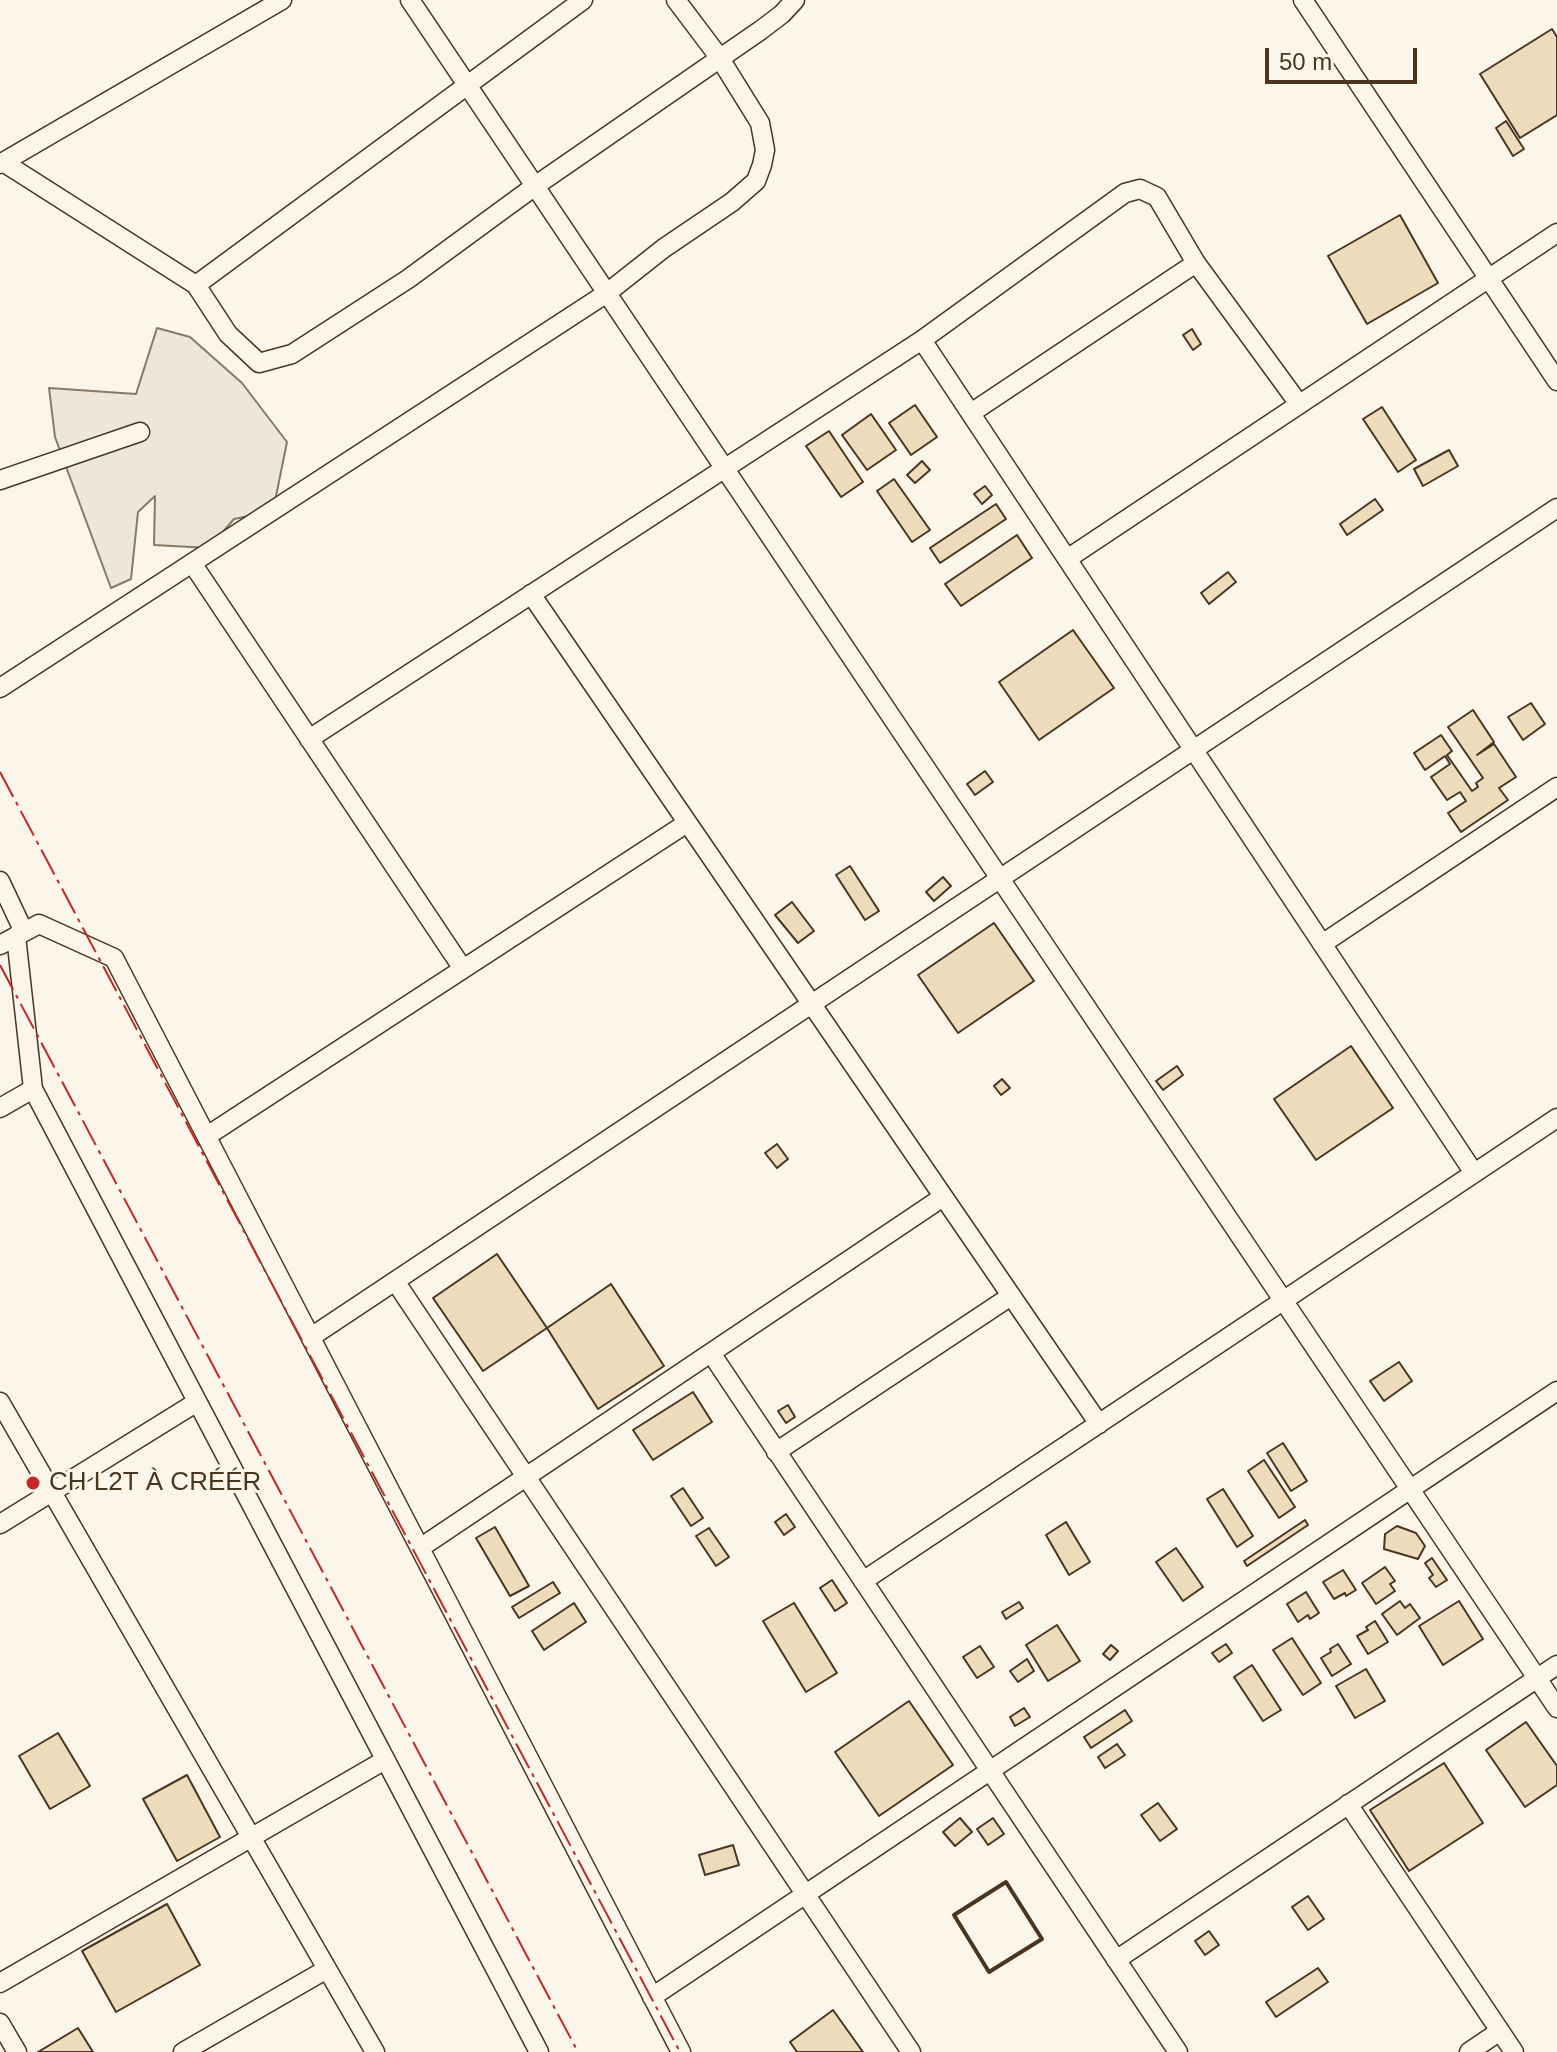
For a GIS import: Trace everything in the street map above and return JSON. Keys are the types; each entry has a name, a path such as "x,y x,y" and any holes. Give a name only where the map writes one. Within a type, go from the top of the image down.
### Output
{"street":[{"path":"282,0 2,163 196,285 228,334 259,363 292,354 408,279 535,186 761,30 795,0"},
{"path":"410,0 1557,1708"},
{"path":"196,285 583,0"},
{"path":"0,688 607,293 756,181 765,150 760,123 719,57 676,0"},
{"path":"1306,1 1557,381"},
{"path":"309,739 922,340 1125,193 1140,189 1157,197 1196,263 1299,404"},
{"path":"1067,559 1557,233"},
{"path":"971,413 1196,263"},
{"path":"922,340 1474,1173"},
{"path":"0,480 140,432"},
{"path":"311,1337 1557,508"},
{"path":"192,563 463,969"},
{"path":"531,594 1099,1424"},
{"path":"1322,944 1555,794"},
{"path":"207,1136 687,823"},
{"path":"0,881 14,938 33,1089 539,2052"},
{"path":"14,938 39,924 114,958 681,2052"},
{"path":"0,1108 33,1089"},
{"path":"863,1581 1557,1118"},
{"path":"420,1548 943,1197"},
{"path":"395,1281 911,2052"},
{"path":"776,1452 1011,1296"},
{"path":"711,1353 1178,2052"},
{"path":"652,1997 1557,1391"},
{"path":"0,1402 375,2052"},
{"path":"0,1524 197,1402"},
{"path":"1116,1960 1557,1665"},
{"path":"0,1983 385,1760"},
{"path":"1348,1804 1514,2052"},
{"path":"183,2052 327,1969"},
{"path":"0,2023 17,2052"},
{"path":"1469,2052 1500,2031"}],"shaded area":[{"path":"157,328 190,337 242,383 287,442 273,511 234,519 209,548 154,545 155,496 138,512 131,579 111,588 55,437 49,388 136,394"}],"building":[{"path":"1552,29 1557,37 1557,115 1520,138 1480,74"},
{"path":"1506,121 1524,149 1513,156 1496,128"},
{"path":"1400,215 1438,283 1367,324 1328,256"},
{"path":"1192,329 1201,344 1193,350 1183,335"},
{"path":"915,405 937,437 911,455 889,423"},
{"path":"1382,407 1416,460 1398,472 1363,419"},
{"path":"871,414 896,450 867,470 842,435"},
{"path":"829,431 863,482 841,497 806,446"},
{"path":"1449,450 1458,466 1423,486 1414,469"},
{"path":"922,461 930,470 915,483 907,475"},
{"path":"894,479 930,530 912,542 877,491"},
{"path":"985,486 992,495 982,504 974,494"},
{"path":"1375,499 1383,510 1347,535 1340,524"},
{"path":"996,504 1006,519 940,563 930,548"},
{"path":"1017,535 1032,558 961,606 945,584"},
{"path":"1228,572 1236,582 1209,604 1201,593"},
{"path":"1073,630 1114,688 1039,740 999,682"},
{"path":"1531,703 1545,724 1523,740 1508,717"},
{"path":"1473,710 1494,742 1477,755 1494,744 1516,777 1499,788 1508,800 1461,832 1448,813 1466,801 1460,792 1447,800 1431,777 1450,764 1445,756 1425,770 1414,753 1441,735 1452,751 1447,755 1472,791 1478,787 1476,783 1483,778 1448,727"},
{"path":"985,771 993,782 975,795 967,784"},
{"path":"850,866 879,911 865,920 836,875"},
{"path":"943,877 951,886 934,901 926,892"},
{"path":"792,902 814,931 798,943 775,915"},
{"path":"994,923 1034,981 958,1033 918,975"},
{"path":"1351,1046 1393,1108 1316,1160 1274,1099"},
{"path":"1177,1066 1183,1075 1163,1090 1156,1081"},
{"path":"1002,1079 1010,1088 1001,1095 994,1086"},
{"path":"777,1144 788,1159 777,1168 765,1153"},
{"path":"497,1254 547,1328 483,1371 433,1298"},
{"path":"611,1284 664,1366 598,1409 547,1328"},
{"path":"1399,1362 1412,1381 1384,1401 1370,1381"},
{"path":"693,1392 712,1422 653,1460 633,1430"},
{"path":"788,1405 795,1417 786,1423 778,1411"},
{"path":"1283,1443 1307,1481 1291,1491 1267,1453"},
{"path":"1264,1460 1295,1507 1279,1518 1248,1471"},
{"path":"683,1488 703,1518 691,1526 671,1496"},
{"path":"1223,1489 1253,1536 1237,1547 1207,1499"},
{"path":"786,1514 795,1527 784,1535 775,1522"},
{"path":"1305,1520 1308,1525 1247,1566 1244,1561"},
{"path":"1066,1522 1090,1562 1069,1575 1046,1535"},
{"path":"1397,1526 1416,1533 1425,1546 1418,1559 1384,1549 1385,1534"},
{"path":"495,1527 529,1586 510,1596 476,1538"},
{"path":"709,1528 729,1557 716,1566 696,1536"},
{"path":"1176,1548 1203,1587 1183,1601 1156,1562"},
{"path":"1432,1558 1447,1580 1436,1587 1429,1578 1433,1575 1425,1563"},
{"path":"1385,1567 1395,1581 1390,1584 1395,1591 1376,1604 1362,1583"},
{"path":"1343,1570 1356,1590 1334,1599 1323,1582"},
{"path":"832,1580 847,1603 835,1611 820,1588"},
{"path":"553,1582 560,1593 519,1618 512,1607"},
{"path":"1306,1592 1319,1613 1310,1619 1308,1615 1298,1622 1287,1604"},
{"path":"1400,1601 1405,1608 1410,1604 1420,1618 1397,1635 1382,1614"},
{"path":"1459,1601 1483,1639 1443,1665 1419,1626"},
{"path":"1019,1602 1023,1608 1006,1619 1002,1612"},
{"path":"574,1603 586,1622 544,1650 532,1631"},
{"path":"794,1603 837,1673 806,1692 763,1621"},
{"path":"1375,1621 1388,1642 1368,1654 1357,1636 1368,1630 1366,1627"},
{"path":"1057,1625 1080,1661 1048,1681 1026,1645"},
{"path":"1292,1638 1321,1683 1303,1695 1273,1650"},
{"path":"1226,1644 1232,1653 1219,1662 1212,1653"},
{"path":"1338,1644 1351,1664 1332,1676 1321,1658"},
{"path":"1111,1645 1118,1651 1110,1660 1103,1654"},
{"path":"980,1646 994,1667 977,1678 963,1657"},
{"path":"1027,1659 1034,1671 1018,1682 1010,1671"},
{"path":"1252,1665 1281,1710 1263,1721 1234,1677"},
{"path":"1366,1669 1385,1701 1355,1718 1336,1686"},
{"path":"909,1701 953,1765 879,1816 835,1752"},
{"path":"1024,1708 1030,1717 1015,1726 1010,1717"},
{"path":"1125,1710 1132,1721 1091,1748 1084,1737"},
{"path":"1526,1722 1557,1766 1557,1785 1525,1807 1486,1750"},
{"path":"58,1733 90,1786 50,1809 19,1756"},
{"path":"1117,1744 1125,1755 1105,1768 1098,1757"},
{"path":"1444,1763 1483,1823 1409,1871 1370,1810"},
{"path":"187,1775 220,1837 177,1861 143,1799"},
{"path":"1158,1803 1177,1829 1160,1841 1141,1815"},
{"path":"960,1818 972,1832 955,1846 943,1832"},
{"path":"993,1818 1004,1834 988,1845 977,1829"},
{"path":"733,1845 739,1865 705,1875 699,1855"},
{"path":"1308,1896 1324,1919 1308,1930 1292,1907"},
{"path":"167,1904 200,1965 116,2012 82,1951"},
{"path":"1209,1931 1219,1945 1205,1955 1195,1941"},
{"path":"1318,1968 1328,1982 1276,2017 1266,2002"},
{"path":"833,2010 863,2052 797,2052 790,2042"},
{"path":"78,2028 93,2052 38,2052"}],"wall":[{"path":"1006,1882 1042,1939 989,1972 954,1915 1006,1882"}],"power":[{"path":"0,772 680,2052"},
{"path":"0,965 578,2052"}],"place":[{"name":"CH L2T À CRÉÉR","path":"33,1483"}]}
